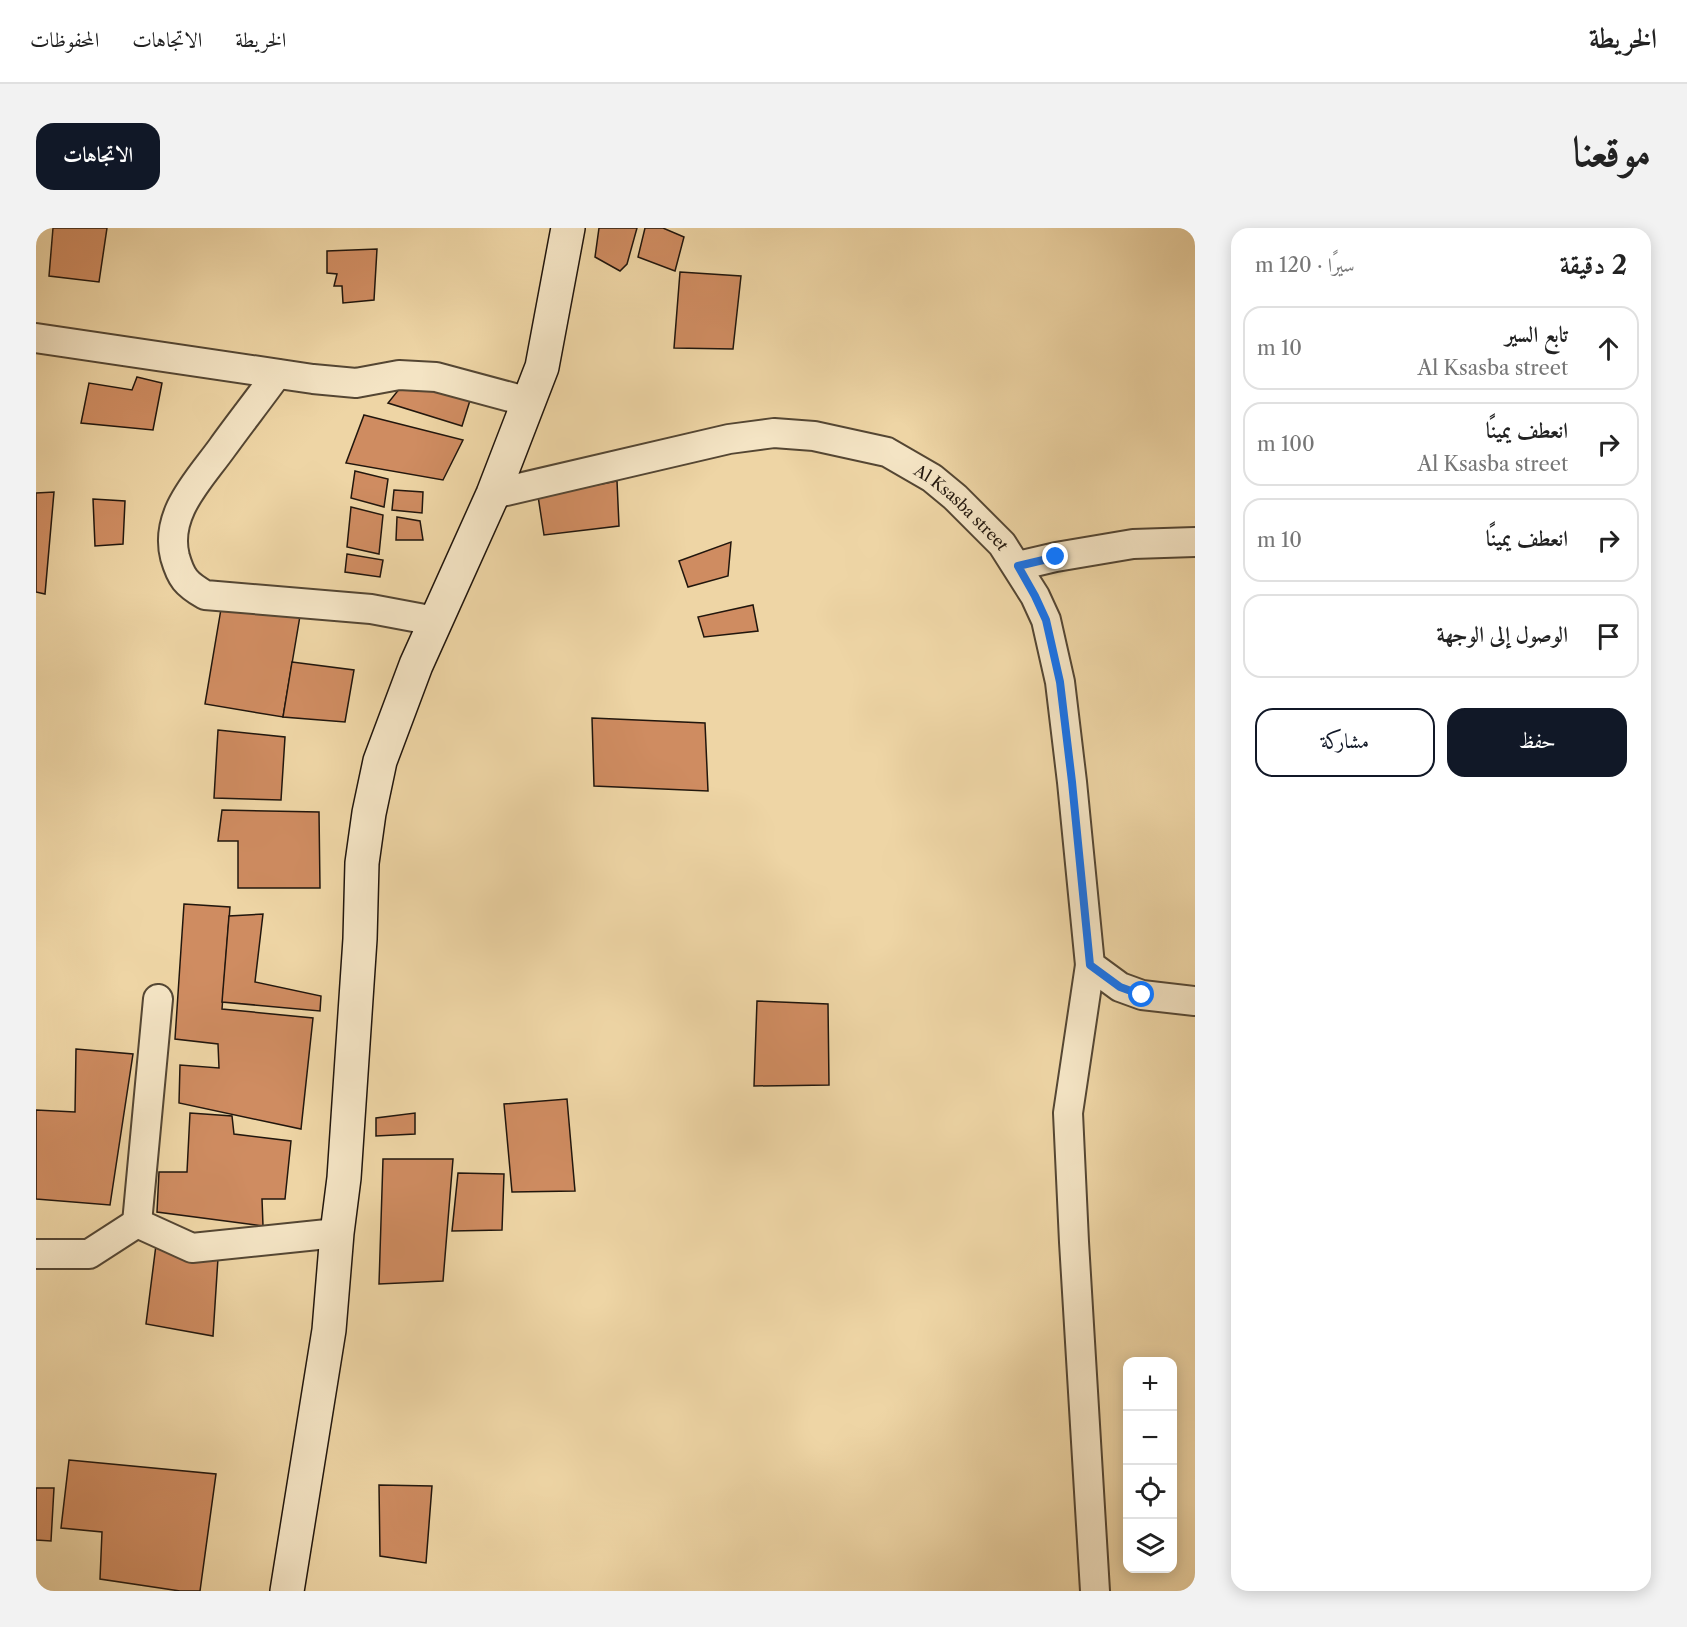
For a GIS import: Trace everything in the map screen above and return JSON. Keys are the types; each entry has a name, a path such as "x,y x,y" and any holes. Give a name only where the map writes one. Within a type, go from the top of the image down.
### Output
{"street":[{"path":"287,1591 329,1330 344,1178 360,939 362,863 369,813 380,761 416,664 493,494 542,367 568,228"},
{"path":"36,338 277,374 356,383 399,375 436,377 529,402"},
{"path":"277,374 181,505 172,531 173,546 178,567 188,585 205,595 371,609 435,621"},
{"name":"Al Ksasba street","path":"493,494 729,439 774,434 814,436 887,452 932,478 1002,544 1035,596 1046,620 1060,682 1090,965 1068,1113 1095,1591"},
{"path":"1018,566 1133,544 1195,542"},
{"path":"1090,965 1120,987 1142,995 1195,1001"},
{"path":"137,1222 158,999"},
{"path":"137,1222 192,1248 337,1233"},
{"path":"36,1254 89,1254 137,1222"}],"building":[{"path":"53,228 107,228 99,282 49,276"},
{"path":"599,228 637,228 627,264 620,271 595,257"},
{"path":"645,228 663,228 684,237 675,271 638,257"},
{"path":"377,249 374,300 343,303 342,286 334,286 337,274 327,273 327,251"},
{"path":"680,272 741,276 733,349 674,348"},
{"path":"137,377 162,383 153,430 81,423 89,383 132,390"},
{"path":"404,383 472,394 462,426 388,403"},
{"path":"364,415 463,440 443,480 346,463"},
{"path":"355,471 388,479 384,507 351,498"},
{"path":"617,481 619,526 544,535 538,496"},
{"path":"394,490 423,492 422,513 392,510"},
{"path":"54,492 45,594 36,592 36,493"},
{"path":"93,499 125,501 123,544 95,546"},
{"path":"351,507 383,515 379,554 347,547"},
{"path":"397,517 420,521 423,540 396,540"},
{"path":"731,542 728,576 688,587 679,561"},
{"path":"347,554 383,560 380,577 345,572"},
{"path":"753,605 758,631 704,637 698,617"},
{"path":"221,609 300,616 283,717 205,704"},
{"path":"292,662 354,670 345,722 283,717"},
{"path":"592,718 705,723 708,791 594,786"},
{"path":"218,730 285,737 281,800 214,798"},
{"path":"222,810 319,812 320,888 238,888 238,841 218,841"},
{"path":"184,904 230,907 222,1009 313,1018 301,1129 179,1103 180,1065 219,1068 218,1044 175,1039"},
{"path":"263,914 255,982 321,996 320,1011 222,1002 229,916"},
{"path":"757,1001 828,1004 829,1085 754,1086"},
{"path":"76,1049 133,1054 110,1205 36,1199 36,1110 75,1112"},
{"path":"567,1099 575,1191 512,1192 504,1104"},
{"path":"190,1113 232,1116 234,1134 291,1141 285,1199 262,1199 263,1226 157,1212 159,1172 187,1172"},
{"path":"415,1113 415,1134 376,1136 376,1118"},
{"path":"383,1159 453,1159 443,1281 379,1284"},
{"path":"458,1173 504,1174 502,1230 452,1231"},
{"path":"156,1245 218,1258 213,1336 146,1324"},
{"path":"69,1460 216,1474 200,1591 180,1591 100,1579 102,1532 61,1528"},
{"path":"379,1485 432,1486 426,1563 380,1556"},
{"path":"36,1488 54,1488 51,1541 36,1540"}],"route":[{"path":"1056,557 1018,566 1046,620 1060,682 1090,965 1120,987 1142,995"}]}
